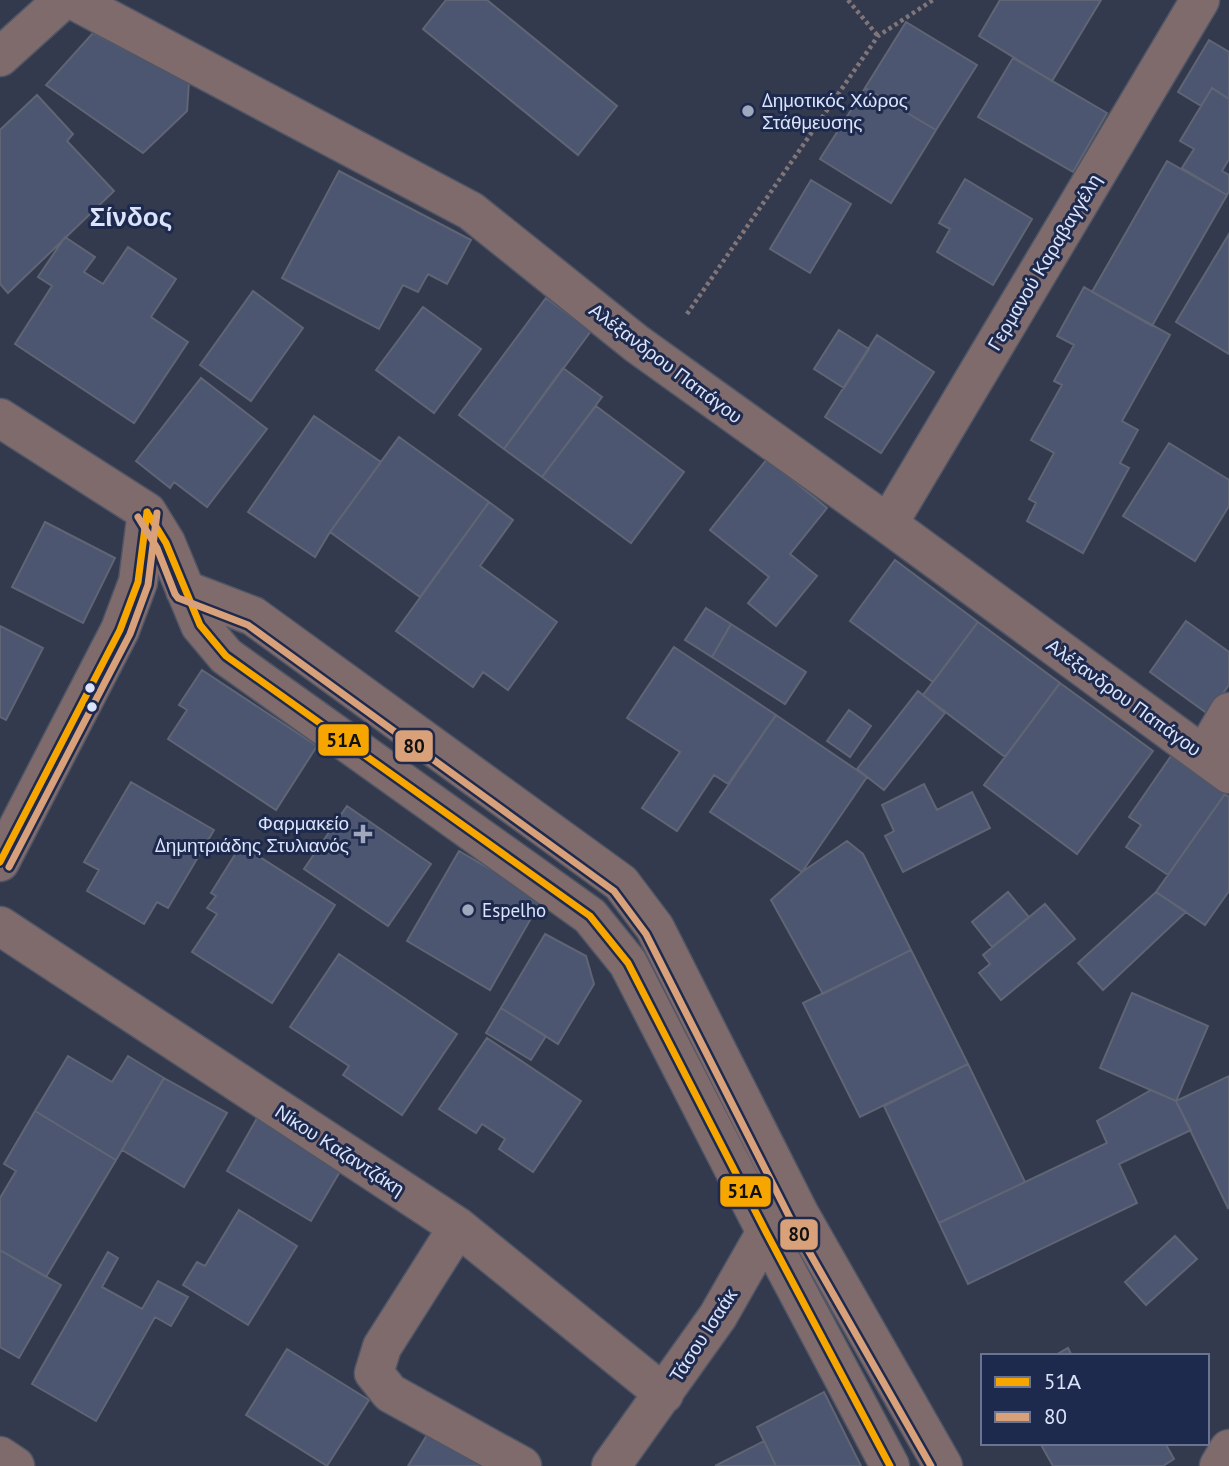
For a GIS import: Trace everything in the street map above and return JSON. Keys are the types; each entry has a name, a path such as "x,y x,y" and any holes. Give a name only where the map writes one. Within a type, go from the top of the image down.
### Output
{"street":[{"path":"0,57 63,0"},
{"name":"Αλέξανδρου Παπάγου","path":"73,0 471,211 637,344 1216,765"},
{"name":"Γερμανού Καραβαγγέλη","path":"888,524 1200,0"},
{"path":"0,418 147,512 166,543 200,625 226,656 590,916 628,963 890,1466"},
{"path":"0,862 120,629 138,582 147,512"},
{"path":"186,590 253,616 621,884 655,928 800,1215 943,1466"},
{"path":"1216,765 1229,712"},
{"name":"Νίκου Καζαντζάκη","path":"0,926 458,1227 664,1394"},
{"path":"766,1232 800,1215"},
{"path":"458,1227 382,1347 374,1373 390,1393 522,1466"},
{"name":"Τάσου Ισαάκ","path":"611,1466 718,1316 766,1232"},
{"path":"1219,1466 1229,1449"},
{"path":"0,1456 15,1466"}],"path":[{"path":"848,0 878,36"},
{"path":"687,314 878,36 933,0"}],"building":[{"path":"446,0 487,0 617,106 578,155 423,29"},
{"path":"1000,0 1101,0 1052,81 979,36"},
{"path":"906,22 977,65 936,130 865,88"},
{"path":"93,33 189,82 187,111 143,153 46,85"},
{"path":"1209,40 1229,52 1229,99 1212,88 1201,106 1178,92"},
{"path":"1013,58 1107,113 1073,172 978,117"},
{"path":"865,88 936,130 891,203 820,159"},
{"path":"1212,88 1229,99 1229,159 1222,171 1229,175 1227,195 1182,168 1194,149 1180,141"},
{"path":"37,95 73,134 67,141 114,191 8,293 0,284 0,130"},
{"path":"1167,161 1227,195 1152,326 1092,292"},
{"path":"339,171 471,240 447,284 428,274 418,292 403,285 379,329 282,278"},
{"path":"965,179 1032,219 993,285 937,252 950,229 939,223"},
{"path":"811,180 851,204 810,273 770,249"},
{"path":"1229,234 1229,354 1176,322"},
{"path":"65,237 95,257 84,272 103,284 128,247 176,279 151,317 188,342 134,423 15,344 52,286 38,277"},
{"path":"1084,287 1170,335 1122,421 1138,430 1120,463 1129,468 1083,553 1027,521 1036,503 1029,499 1054,453 1031,440 1062,385 1054,381 1074,345 1057,336"},
{"path":"253,291 303,328 251,401 200,365"},
{"path":"546,298 591,331 504,449 459,415"},
{"path":"423,307 481,349 434,413 376,370"},
{"path":"839,330 869,349 844,388 814,369"},
{"path":"877,335 934,372 881,453 825,417"},
{"path":"563,368 602,397 542,477 504,449"},
{"path":"201,378 267,429 207,507 174,482 170,488 136,461"},
{"path":"596,406 684,472 631,543 542,477"},
{"path":"314,416 381,462 315,557 248,512"},
{"path":"399,437 489,502 420,597 330,532"},
{"path":"1169,443 1229,480 1229,506 1195,561 1123,516"},
{"path":"767,459 827,508 790,554 817,576 776,626 748,603 769,577 710,530"},
{"path":"489,502 513,520 480,566 557,622 508,690 483,672 473,687 396,631"},
{"path":"45,522 115,558 83,623 12,587"},
{"path":"895,560 978,622 933,682 850,621"},
{"path":"706,608 731,624 712,657 685,640"},
{"path":"1186,621 1229,652 1229,685 1208,714 1150,672"},
{"path":"978,622 1060,683 1005,757 923,695"},
{"path":"731,624 806,672 785,704 712,657"},
{"path":"0,626 43,648 6,720 0,717"},
{"path":"674,647 776,715 728,784 714,775 677,831 642,808 680,752 627,718"},
{"path":"202,670 317,746 276,810 168,739 187,710 179,705"},
{"path":"1060,683 1153,751 1077,854 984,785"},
{"path":"918,691 945,713 884,790 857,769"},
{"path":"849,710 871,726 850,757 827,741"},
{"path":"776,715 867,777 802,872 710,812"},
{"path":"1171,756 1225,794 1168,875 1126,847 1141,825 1129,817"},
{"path":"131,782 214,830 168,908 157,902 144,924 87,891 99,870 84,862"},
{"path":"924,784 937,810 972,792 990,828 903,872 885,836 894,831 882,805"},
{"path":"1225,794 1229,797 1229,891 1205,925 1156,892"},
{"path":"347,806 431,864 388,926 304,869"},
{"path":"847,841 863,854 911,950 823,994 771,900 802,872"},
{"path":"241,845 335,905 272,1003 192,952 217,914 207,908 216,896 211,893"},
{"path":"459,851 542,899 490,990 407,941"},
{"path":"1008,892 1029,917 992,947 972,922"},
{"path":"1156,892 1186,912 1103,990 1078,963"},
{"path":"1045,904 1075,939 1001,1000 979,973 990,964 983,955"},
{"path":"545,934 586,956 594,984 558,1044 501,1008"},
{"path":"911,950 968,1064 860,1117 803,1003"},
{"path":"339,954 457,1034 402,1115 343,1075 349,1066 290,1027"},
{"path":"1132,993 1208,1026 1176,1101 1100,1068"},
{"path":"501,1008 546,1036 531,1060 486,1033"},
{"path":"487,1038 581,1101 533,1172 499,1149 505,1139 482,1124 476,1133 439,1109"},
{"path":"68,1056 112,1082 128,1056 164,1078 116,1160 35,1111"},
{"path":"968,1064 1025,1182 939,1223 884,1106"},
{"path":"1229,1076 1229,1207 1228,1208 1176,1101"},
{"path":"164,1078 227,1113 184,1187 122,1150"},
{"path":"1151,1090 1176,1101 1191,1130 1119,1164 1137,1203 968,1284 939,1223 1107,1143 1097,1121"},
{"path":"35,1111 116,1160 46,1277 0,1250 0,1198 16,1171 4,1164"},
{"path":"260,1113 345,1163 311,1221 227,1171"},
{"path":"239,1210 297,1246 248,1325 183,1285 197,1262 205,1266"},
{"path":"1175,1236 1197,1259 1146,1305 1125,1282"},
{"path":"0,1250 61,1285 19,1358 0,1347"},
{"path":"108,1252 118,1258 102,1287 142,1309 158,1281 188,1297 171,1326 155,1317 96,1421 32,1384"},
{"path":"1068,1348 1071,1354 1058,1354"},
{"path":"287,1349 369,1400 327,1466 246,1415"},
{"path":"824,1392 861,1466 776,1466 757,1427"},
{"path":"430,1430 490,1466 408,1466"},
{"path":"764,1441 776,1466 715,1466"},
{"path":"1041,1445 1166,1445 1174,1459 1163,1466 1053,1466"}],"transit line":[{"name":"51Α","path":"147,512 166,543 200,625 226,656 590,916 628,963 890,1466"},
{"name":"51Α","path":"0,862 120,630 138,582 147,512"},
{"name":"80","path":"9,867 130,634 148,585 157,513"},
{"name":"80","path":"138,517 157,548 178,598 248,625 614,891 646,934 791,1220 931,1466"}],"place":[{"name":"Δημοτικός Χώρος Στάθμευσης","path":"748,111"},
{"name":"Φαρμακείο Δημητριάδης Στυλιανός","path":"363,834"},
{"name":"Espelho","path":"468,910"}],"district":[{"name":"Σίνδος","path":"131,217"}]}
